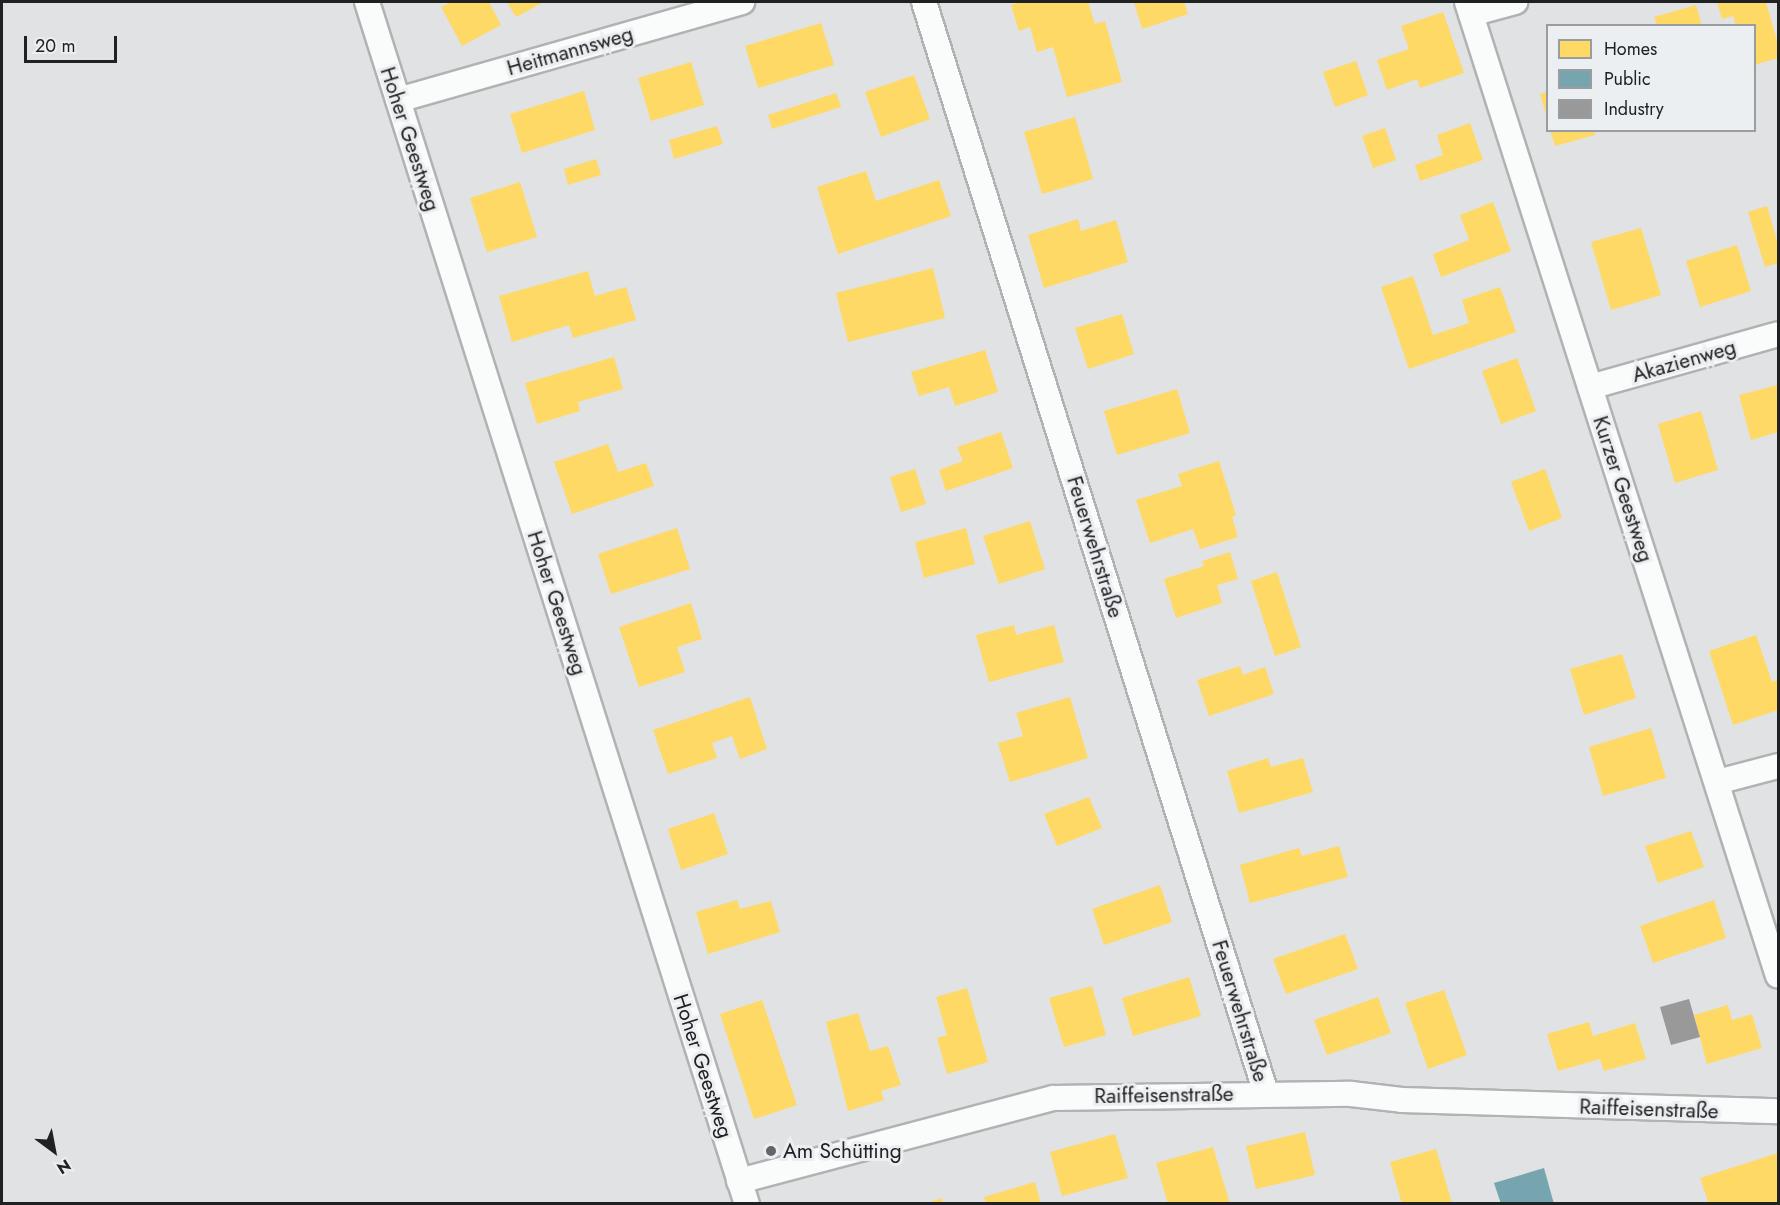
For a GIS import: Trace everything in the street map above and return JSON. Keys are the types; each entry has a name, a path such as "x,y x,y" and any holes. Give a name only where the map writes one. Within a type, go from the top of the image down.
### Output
{"street":[{"name":"Hoher Geestweg","path":"366,2 743,1192"},
{"name":"Heitmannsweg","path":"398,100 742,2"},
{"name":"Feuerwehrstraße","path":"924,2 1266,1093"},
{"path":"1469,8 1515,2"},
{"name":"Kurzer Geestweg","path":"1469,8 1779,976"},
{"name":"Akazienweg","path":"1590,387 1779,334"},
{"path":"1717,782 1779,766"},
{"name":"Raiffeisenstraße","path":"743,1192 1053,1098 1266,1093 1733,1112 1779,1111"}],"building: Homes":[{"path":"452,2 489,2 501,25 462,46 441,7"},
{"path":"507,2 544,2 516,17"},
{"path":"1019,2 1088,2 1095,24 1105,21 1122,82 1067,97 1053,47 1037,52 1030,27 1019,31 1011,5"},
{"path":"1134,2 1184,2 1188,14 1142,29"},
{"path":"1717,2 1766,2 1778,44 1778,58 1756,64 1756,24 1735,24 1733,16 1722,19"},
{"path":"1696,5 1701,24 1656,24 1654,17"},
{"path":"1443,12 1464,73 1420,88 1417,79 1387,90 1377,60 1409,49 1401,26"},
{"path":"821,23 834,65 758,88 745,46"},
{"path":"1356,61 1368,95 1335,107 1323,72"},
{"path":"691,62 704,105 651,121 638,78"},
{"path":"914,75 930,119 881,137 865,92"},
{"path":"584,91 595,130 522,153 510,114"},
{"path":"1546,92 1546,114 1540,94"},
{"path":"836,93 841,107 772,129 768,115"},
{"path":"1075,117 1093,179 1042,194 1024,132"},
{"path":"1470,123 1483,160 1420,181 1415,165 1443,155 1437,135"},
{"path":"717,126 723,144 674,159 669,140"},
{"path":"1385,128 1396,160 1373,168 1362,136"},
{"path":"1551,132 1594,132 1595,135 1555,146"},
{"path":"596,159 601,175 568,185 564,169"},
{"path":"866,171 876,201 939,180 951,216 838,254 817,187"},
{"path":"520,182 537,237 487,252 470,198"},
{"path":"1493,202 1511,251 1441,277 1433,254 1469,240 1460,215"},
{"path":"1767,206 1778,244 1778,263 1765,267 1748,212"},
{"path":"1078,219 1081,231 1116,220 1128,262 1044,288 1028,235"},
{"path":"1641,228 1661,295 1611,310 1591,242"},
{"path":"1737,245 1751,291 1700,307 1686,261"},
{"path":"933,268 945,318 848,342 836,293"},
{"path":"588,271 595,296 626,287 636,320 573,338 569,325 512,342 499,296"},
{"path":"1413,276 1433,335 1469,323 1462,300 1500,287 1516,332 1409,369 1381,287"},
{"path":"1122,314 1134,354 1088,369 1075,328"},
{"path":"985,350 998,392 955,406 949,387 919,396 911,372"},
{"path":"614,357 623,389 578,402 580,411 537,424 525,383"},
{"path":"1517,358 1536,411 1501,424 1482,371"},
{"path":"1778,385 1778,432 1751,440 1739,395"},
{"path":"1177,389 1190,433 1117,455 1104,411"},
{"path":"1701,411 1718,470 1675,483 1658,424"},
{"path":"1001,432 1013,468 946,491 939,470 963,461 957,447"},
{"path":"608,444 618,472 646,463 654,486 572,514 554,462"},
{"path":"1219,461 1236,515 1232,517 1238,537 1200,549 1193,529 1150,543 1136,500 1182,486 1178,474"},
{"path":"915,469 926,504 901,512 890,477"},
{"path":"1545,469 1562,518 1529,531 1511,482"},
{"path":"1030,521 1045,569 999,584 983,536"},
{"path":"677,528 690,569 611,594 598,554"},
{"path":"966,528 975,564 924,578 915,542"},
{"path":"1230,552 1238,579 1217,585 1222,603 1176,618 1164,579 1204,566 1202,561"},
{"path":"1277,572 1301,647 1275,656 1251,581"},
{"path":"691,603 702,639 677,647 685,672 639,687 619,627"},
{"path":"1014,625 1016,635 1054,625 1064,662 989,682 976,635"},
{"path":"1756,635 1772,682 1778,680 1778,710 1733,725 1709,651"},
{"path":"1622,654 1636,698 1584,715 1570,669"},
{"path":"1240,666 1243,675 1265,667 1274,694 1209,716 1197,680"},
{"path":"750,697 767,749 740,759 732,736 712,743 717,758 668,774 653,730"},
{"path":"1070,697 1088,758 1010,782 998,743 1023,736 1016,713"},
{"path":"1651,728 1666,778 1603,796 1589,747"},
{"path":"1268,758 1271,767 1303,758 1313,792 1239,813 1227,771"},
{"path":"1089,797 1102,828 1057,846 1044,814"},
{"path":"714,813 728,854 681,870 668,829"},
{"path":"1691,831 1704,867 1658,883 1645,846"},
{"path":"1339,846 1348,877 1250,903 1240,865 1299,848 1302,856"},
{"path":"1160,885 1172,922 1104,945 1092,909"},
{"path":"737,900 740,909 771,901 780,932 708,954 696,912"},
{"path":"1714,900 1726,938 1653,963 1640,926"},
{"path":"1345,934 1358,969 1286,994 1273,959"},
{"path":"1189,977 1201,1016 1133,1036 1122,998"},
{"path":"1092,986 1106,1035 1064,1047 1049,998"},
{"path":"967,988 988,1062 947,1074 937,1038 947,1035 936,997"},
{"path":"1444,990 1467,1055 1428,1069 1405,1003"},
{"path":"1378,997 1391,1033 1327,1055 1314,1020"},
{"path":"762,1000 797,1105 754,1119 720,1014"},
{"path":"1728,1005 1732,1020 1752,1014 1762,1048 1707,1064 1694,1015"},
{"path":"858,1013 870,1051 888,1046 901,1085 881,1091 884,1100 848,1111 826,1022"},
{"path":"1589,1022 1593,1036 1635,1023 1646,1059 1604,1071 1600,1059 1558,1071 1547,1034"},
{"path":"1305,1132 1315,1175 1256,1189 1246,1146"},
{"path":"1115,1134 1128,1178 1062,1196 1050,1152"},
{"path":"1213,1147 1230,1204 1168,1204 1156,1163"},
{"path":"1436,1149 1452,1203 1402,1204 1390,1162"},
{"path":"1778,1153 1778,1204 1709,1204 1700,1178"},
{"path":"1035,1182 1041,1204 986,1204 984,1197"},
{"path":"942,1198 943,1204 927,1204 927,1203"}],"building: Public":[{"path":"1544,1168 1554,1204 1501,1204 1494,1183"}],"building: Industry":[{"path":"1689,999 1700,1037 1671,1045 1660,1007"}],"place":[{"name":"Am Schütting","path":"771,1151"}]}
